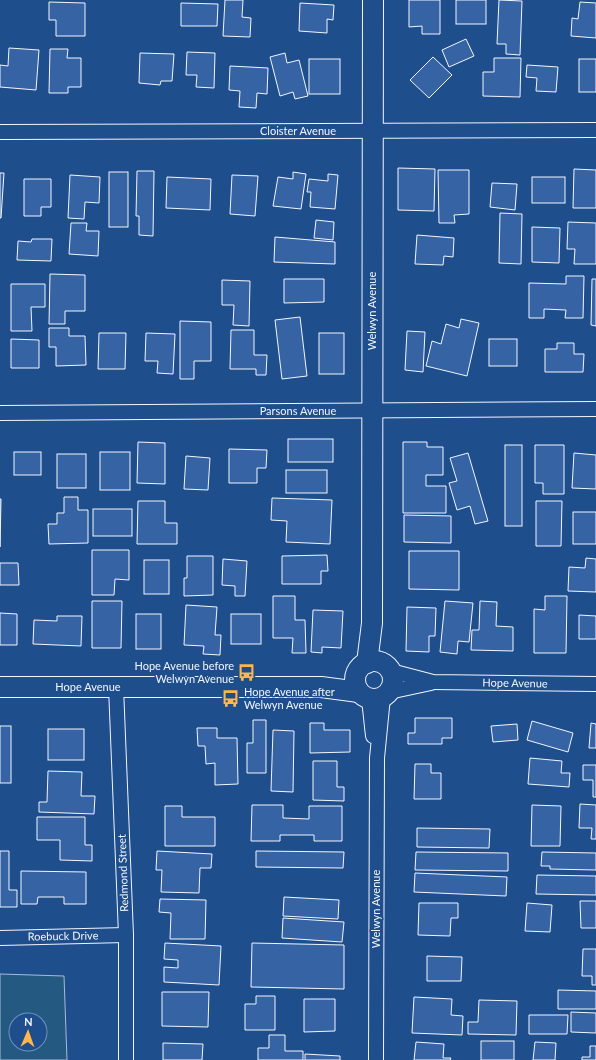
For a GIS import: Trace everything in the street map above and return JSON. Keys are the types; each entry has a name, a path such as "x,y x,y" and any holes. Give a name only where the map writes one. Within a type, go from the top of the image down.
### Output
{"street":[{"name":"Welwyn Avenue","path":"373,0 372,623 377,758 376,1060"},
{"name":"Cloister Avenue","path":"0,132 596,130"},
{"name":"Parsons Avenue","path":"0,413 596,408"},
{"name":"Hope Avenue","path":"375,682 434,682"},
{"name":"Hope Avenue","path":"0,687 321,687 375,682 596,684"},
{"name":"Redmond Street","path":"116,687 126,935 126,1060"},
{"name":"Roebuck Drive","path":"0,938 126,935"}],"shaded area":[{"path":"0,974 64,976 67,1060 0,1060"}],"building":[{"path":"225,0 243,0 242,17 251,18 250,37 223,36"},
{"path":"409,0 440,0 440,34 422,34 422,26 409,27"},
{"path":"456,0 486,0 486,24 456,24"},
{"path":"499,0 522,1 520,55 506,54 506,44 497,44"},
{"path":"49,2 85,3 85,36 56,36 56,20 49,20"},
{"path":"580,2 596,3 596,38 571,36 572,18 578,19"},
{"path":"181,3 218,4 217,26 181,26"},
{"path":"300,3 334,5 333,20 327,19 327,33 299,31"},
{"path":"466,39 474,56 449,67 442,50"},
{"path":"9,48 39,50 36,90 0,87 0,65 8,66"},
{"path":"50,49 68,49 67,58 81,58 81,87 68,87 68,93 49,93"},
{"path":"187,52 215,53 214,88 196,87 197,75 186,75"},
{"path":"140,53 174,54 172,81 161,81 160,85 139,83"},
{"path":"285,53 287,63 299,60 308,96 295,99 293,92 280,96 270,57"},
{"path":"433,57 452,75 429,98 410,80"},
{"path":"494,58 521,58 520,97 483,96 483,72 494,72"},
{"path":"309,59 340,59 340,94 309,94"},
{"path":"579,59 596,59 596,92 579,92"},
{"path":"527,65 558,67 556,92 536,91 537,78 526,77"},
{"path":"230,66 268,68 267,94 257,93 256,108 239,107 240,91 229,90"},
{"path":"398,168 435,169 434,211 398,210"},
{"path":"574,169 596,170 596,208 573,208"},
{"path":"438,170 469,170 469,214 454,215 455,223 439,223"},
{"path":"137,171 154,171 153,236 139,235 139,216 136,216"},
{"path":"109,172 128,172 128,227 109,227"},
{"path":"293,172 306,174 301,209 273,206 278,177 293,179"},
{"path":"0,173 4,173 1,218 0,218"},
{"path":"328,174 338,175 335,209 310,207 311,192 307,192 309,179 328,181"},
{"path":"70,175 100,177 99,203 85,202 84,219 68,218"},
{"path":"232,175 258,176 255,216 230,214"},
{"path":"167,177 211,179 210,210 166,208"},
{"path":"532,177 565,177 565,203 532,203"},
{"path":"24,179 51,179 51,207 41,207 41,216 24,216"},
{"path":"492,183 517,184 515,210 490,207"},
{"path":"500,213 522,214 521,264 499,263"},
{"path":"316,220 334,222 333,240 314,238"},
{"path":"568,222 596,223 596,264 574,264 575,249 567,249"},
{"path":"71,223 87,223 86,231 99,231 98,256 69,254"},
{"path":"532,227 560,228 559,263 532,262"},
{"path":"417,235 454,238 453,257 444,256 443,265 415,264"},
{"path":"275,237 335,242 335,264 274,262"},
{"path":"32,239 52,239 51,261 17,260 18,241 31,242"},
{"path":"50,274 85,275 85,311 65,311 65,324 49,324"},
{"path":"566,276 584,276 583,318 565,318 566,310 544,309 544,318 529,318 529,283 566,284"},
{"path":"284,279 324,279 324,302 284,303"},
{"path":"592,279 596,279 596,326 591,325"},
{"path":"222,280 250,281 249,326 233,325 234,305 222,305"},
{"path":"11,284 45,284 45,307 31,307 32,331 11,331"},
{"path":"300,317 307,376 282,379 275,320"},
{"path":"461,319 479,323 467,376 426,366 432,341 441,344 446,324 459,328"},
{"path":"180,321 211,322 211,361 194,361 194,379 180,379"},
{"path":"49,328 69,328 69,336 85,336 86,365 56,366 56,347 49,347"},
{"path":"231,330 254,330 254,355 267,355 266,375 256,375 256,369 230,369"},
{"path":"407,331 425,332 423,372 405,370"},
{"path":"99,333 126,333 125,369 98,369"},
{"path":"146,333 175,334 173,374 157,373 158,361 145,361"},
{"path":"319,333 344,333 344,374 319,374"},
{"path":"11,339 39,340 39,368 11,368"},
{"path":"489,339 517,339 517,366 489,366"},
{"path":"557,343 574,343 574,354 584,354 583,372 545,372 545,349 557,349"},
{"path":"288,439 333,439 333,462 288,462"},
{"path":"138,442 165,443 165,484 137,483"},
{"path":"403,442 427,442 427,447 443,447 443,475 426,475 426,486 446,486 446,513 403,513"},
{"path":"505,445 522,445 522,526 505,526"},
{"path":"535,445 564,445 564,494 543,494 543,483 535,483"},
{"path":"229,449 267,450 266,468 257,468 257,483 229,483"},
{"path":"14,452 41,452 41,475 14,475"},
{"path":"100,452 130,452 130,490 100,490"},
{"path":"468,453 488,521 475,524 470,506 457,510 449,483 457,481 450,458"},
{"path":"574,453 596,455 596,489 572,488"},
{"path":"57,454 86,454 86,488 57,488"},
{"path":"186,456 210,458 208,490 184,489"},
{"path":"286,470 327,470 327,493 286,493"},
{"path":"64,497 78,497 78,510 88,510 88,543 49,544 48,524 57,524 57,513 64,513"},
{"path":"272,498 332,500 330,544 286,542 287,521 271,520"},
{"path":"0,499 1,499 0,547"},
{"path":"138,501 165,501 165,523 177,523 177,544 137,544"},
{"path":"536,501 562,501 561,546 536,546"},
{"path":"93,509 132,509 132,536 93,536"},
{"path":"573,512 596,512 596,544 573,544"},
{"path":"404,515 451,516 451,543 404,542"},
{"path":"92,550 129,550 129,580 115,579 114,595 92,595"},
{"path":"409,551 459,551 459,590 409,589"},
{"path":"327,555 328,571 321,571 321,584 282,584 282,556"},
{"path":"187,556 213,556 213,595 184,596 184,578 187,578"},
{"path":"586,558 596,559 596,592 568,591 569,567 585,568"},
{"path":"223,559 247,561 245,596 235,596 235,586 222,585"},
{"path":"144,560 169,560 169,594 144,594"},
{"path":"0,563 18,563 19,585 0,585"},
{"path":"273,596 295,596 295,620 305,620 306,653 292,653 293,638 273,638"},
{"path":"545,596 567,596 566,653 534,653 534,609 545,610"},
{"path":"92,601 122,601 121,648 92,648"},
{"path":"445,601 473,603 469,642 458,641 457,654 440,652"},
{"path":"480,601 497,602 496,626 513,627 513,651 471,650 472,630 479,630"},
{"path":"186,605 217,607 215,635 221,635 220,655 203,654 204,646 184,645"},
{"path":"407,607 436,608 435,636 429,636 429,652 406,651"},
{"path":"313,610 343,611 341,648 322,647 322,653 311,652"},
{"path":"0,613 17,614 17,645 0,645"},
{"path":"136,614 161,614 161,649 136,649"},
{"path":"231,614 261,614 261,644 231,644"},
{"path":"579,615 596,616 596,639 579,639"},
{"path":"57,616 82,616 81,646 33,644 34,620 57,621"},
{"path":"415,718 452,718 452,738 442,738 442,744 408,744 408,733 415,733"},
{"path":"253,720 266,720 266,773 247,773 247,743 253,743"},
{"path":"532,721 573,733 568,752 527,740"},
{"path":"310,723 324,723 324,730 350,730 350,752 310,753"},
{"path":"591,723 596,724 596,748 589,748"},
{"path":"517,724 518,740 493,742 491,726"},
{"path":"0,726 11,726 11,783 0,783"},
{"path":"197,728 217,728 217,738 237,738 238,784 215,785 215,763 206,764 205,746 198,746"},
{"path":"48,729 84,729 84,760 48,760"},
{"path":"273,730 294,731 293,792 271,791"},
{"path":"530,758 562,761 561,773 570,773 569,787 528,784"},
{"path":"313,761 337,761 337,787 344,787 344,801 313,800"},
{"path":"415,764 431,764 431,773 441,773 441,799 414,799"},
{"path":"583,765 596,765 596,797 593,797 593,780 583,780"},
{"path":"48,771 82,772 81,796 95,796 94,814 39,812 39,802 47,802"},
{"path":"580,804 596,805 596,839 591,839 592,828 579,828"},
{"path":"252,805 283,805 283,818 309,819 309,806 342,806 342,841 314,841 314,835 280,835 280,841 251,841"},
{"path":"532,805 561,806 560,846 531,846"},
{"path":"165,806 182,806 182,817 215,817 215,846 165,846"},
{"path":"37,817 85,817 85,845 92,845 92,861 60,860 60,840 37,840"},
{"path":"417,828 490,829 489,848 417,847"},
{"path":"0,851 9,851 9,890 17,890 17,907 0,907"},
{"path":"157,851 212,854 211,868 200,868 199,893 161,892 162,870 156,870"},
{"path":"256,851 344,852 343,868 256,867"},
{"path":"416,852 508,853 508,871 415,870"},
{"path":"542,852 596,853 596,870 550,869 550,866 541,866"},
{"path":"21,871 86,872 86,904 64,904 64,897 38,897 37,904 21,904"},
{"path":"415,873 507,877 506,896 414,892"},
{"path":"537,875 596,876 596,895 536,894"},
{"path":"284,897 339,900 338,919 283,916"},
{"path":"160,899 206,900 205,939 170,939 171,913 159,912"},
{"path":"580,901 596,901 596,928 581,928"},
{"path":"419,903 458,903 458,918 451,918 450,936 418,935"},
{"path":"527,903 552,905 550,932 525,931"},
{"path":"283,918 344,922 342,942 282,938"},
{"path":"165,943 221,946 219,985 164,982 164,967 178,968 178,960 164,959"},
{"path":"252,943 344,945 344,989 251,987"},
{"path":"583,949 596,949 596,985 592,985 592,976 582,976"},
{"path":"427,956 462,957 461,981 427,981"},
{"path":"558,990 596,991 596,1009 558,1009"},
{"path":"162,992 209,992 208,1027 162,1026"},
{"path":"256,996 275,996 275,1030 245,1030 245,1004 256,1004"},
{"path":"414,997 452,999 451,1015 463,1016 462,1035 412,1033"},
{"path":"304,999 335,999 335,1031 304,1032"},
{"path":"479,1000 517,1001 516,1035 468,1034 468,1022 478,1022"},
{"path":"571,1012 596,1013 596,1033 571,1032"},
{"path":"529,1015 568,1015 567,1034 529,1034"},
{"path":"269,1035 285,1035 285,1051 303,1051 303,1060 258,1060 258,1048 269,1048"},
{"path":"481,1041 514,1041 514,1060 481,1060"},
{"path":"416,1042 444,1044 443,1058 451,1058 450,1060 414,1060"},
{"path":"535,1042 556,1043 555,1060 533,1060"},
{"path":"163,1043 203,1044 202,1060 163,1060"},
{"path":"590,1046 596,1046 596,1060 582,1060 582,1057 590,1057"},
{"path":"305,1054 340,1056 340,1060 305,1060"}],"place":[{"name":"Hope Avenue before Welwyn Avenue","path":"247,672"},
{"name":"Hope Avenue after Welwyn Avenue","path":"231,698"}]}
